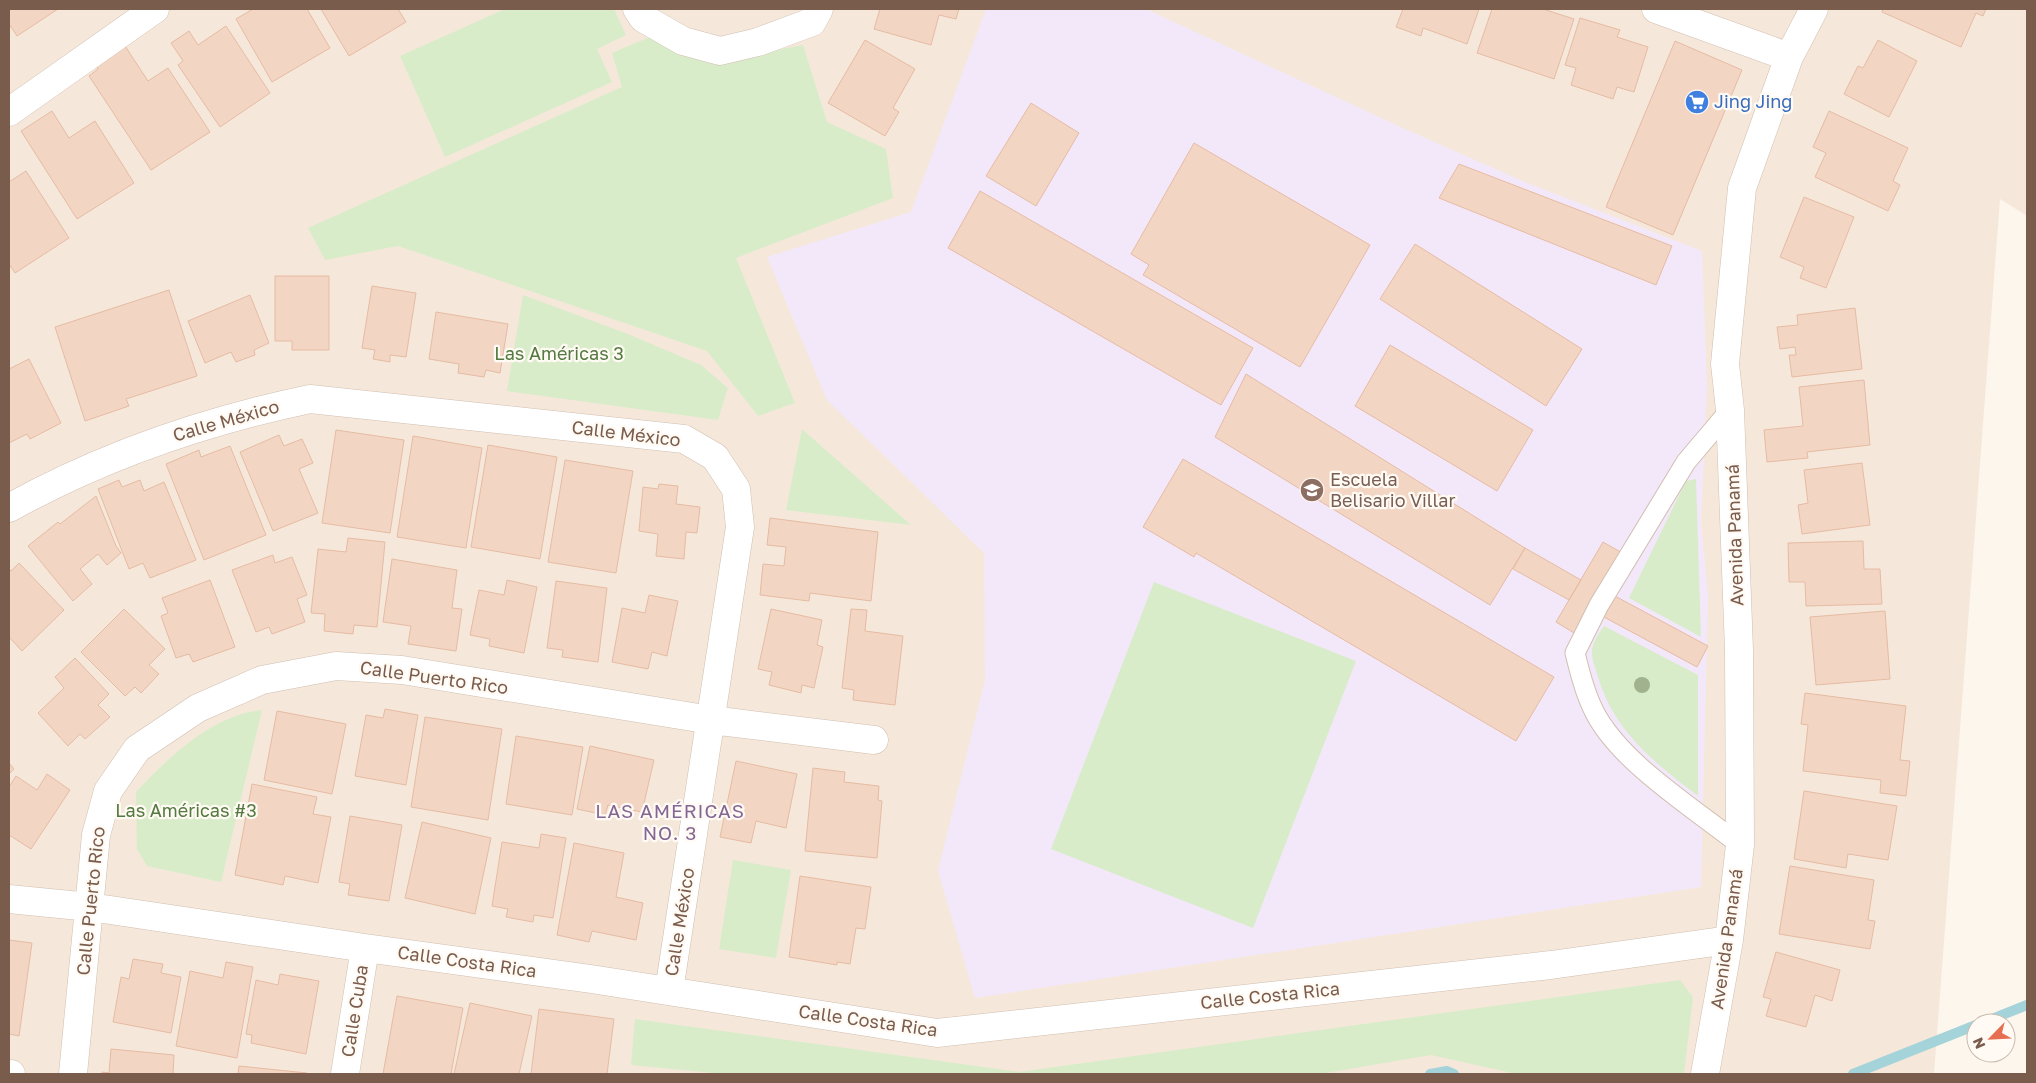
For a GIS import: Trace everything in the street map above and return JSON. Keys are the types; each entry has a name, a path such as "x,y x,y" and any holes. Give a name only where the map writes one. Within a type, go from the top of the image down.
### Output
{"street":[{"path":"9,112 155,9"},
{"path":"637,9 643,18 682,41 720,51 758,42 812,22 819,9"},
{"path":"1656,9 1789,57"},
{"name":"Avenida Panamá","path":"1705,1074 1730,940 1740,845 1739,650 1730,410 1725,364 1742,188 1789,57 1814,9"},
{"name":"Calle México","path":"9,508 68,476 138,448 214,422 310,399 684,439 715,457 736,489 740,527 669,991"},
{"name":"Calle Puerto Rico","path":"73,1074 96,835 108,791 137,749 198,708 262,680 336,666 402,670 711,720 874,740"},
{"name":"Calle Costa Rica","path":"9,899 90,907 669,991 937,1033 1551,965 1730,940"},
{"name":"Calle Cuba","path":"345,1074 364,948"}],"lane":[{"path":"1730,410 1686,462 1599,605 1575,653 1585,691 1594,712 1626,755 1740,845"}],"shaded area":[{"path":"9,9 2027,9 2027,216 2000,199 1934,1074 9,1074"},
{"name":"Escuela Belisario Villar","path":"986,9 1146,9 1405,129 1525,182 1702,251 1707,387 1701,522 1708,595 1701,887 975,998 938,871 985,680 984,553 827,400 767,257 911,212"}],"green space":[{"path":"505,9 614,9 626,35 597,49 612,82 445,157 400,56"},
{"path":"652,36 708,63 803,45 827,122 886,149 893,198 736,258 795,403 758,416 707,351 398,246 325,260 308,228 622,87 612,53"},
{"name":"Las Américas 3","path":"523,295 628,334 701,365 728,388 718,420 507,391"},
{"path":"802,429 911,525 786,510"},
{"path":"1696,479 1701,637 1629,598 1686,481"},
{"path":"1154,582 1356,661 1253,928 1051,849"},
{"path":"1604,626 1698,675 1698,796 1650,757 1636,743 1612,711 1592,656 1594,643"},
{"name":"Las Américas #3","path":"262,710 221,882 147,866 137,849 136,792 177,752 209,729 226,720"},
{"path":"733,860 791,870 776,958 719,949"},
{"path":"1680,980 1693,997 1684,1074 1517,1074 1431,1055 1320,1074 724,1074 631,1065 635,1019 1019,1072"}],"building":[{"path":"9,9 58,9 17,36 9,24"},
{"path":"253,9 307,9 330,48 272,82 236,19"},
{"path":"321,9 398,9 406,22 349,56"},
{"path":"880,9 959,9 956,19 939,15 931,45 874,29"},
{"path":"1403,9 1479,9 1467,44 1423,28 1421,36 1396,27"},
{"path":"1492,9 1543,9 1574,19 1554,79 1477,53"},
{"path":"1883,9 1986,9 1983,16 1976,13 1961,47 1882,12"},
{"path":"1580,18 1620,30 1617,37 1648,47 1634,92 1617,87 1613,99 1571,85 1576,68 1565,65"},
{"path":"226,26 270,93 220,127 178,65 183,61 171,43 189,31 198,45"},
{"path":"865,40 915,69 893,108 899,112 885,136 828,103"},
{"path":"1878,40 1917,61 1889,117 1844,94 1858,66 1863,68"},
{"path":"1675,41 1742,70 1673,235 1606,207"},
{"path":"123,43 148,81 168,68 210,132 151,170 89,76 98,69 94,63"},
{"path":"1031,103 1079,133 1036,206 986,176"},
{"path":"52,111 69,138 95,121 134,183 77,219 21,131"},
{"path":"1829,111 1908,148 1893,181 1900,185 1888,211 1815,177 1826,153 1813,147"},
{"path":"1194,143 1370,245 1300,367 1143,275 1149,265 1131,254"},
{"path":"1459,164 1672,246 1656,285 1439,198"},
{"path":"26,171 69,238 15,273 9,264 9,182"},
{"path":"980,191 1253,348 1221,405 948,248"},
{"path":"1804,197 1854,217 1826,288 1800,278 1804,267 1780,257"},
{"path":"1415,244 1582,349 1546,406 1380,299"},
{"path":"275,276 329,276 329,350 292,350 292,341 275,341"},
{"path":"372,286 416,293 406,357 390,355 390,362 373,359 375,350 362,348"},
{"path":"169,290 197,376 126,399 129,406 85,421 55,327"},
{"path":"250,295 269,343 254,350 255,355 236,362 231,352 205,363 188,321"},
{"path":"1855,308 1862,369 1792,377 1789,355 1796,355 1795,347 1780,349 1777,327 1798,325 1797,315"},
{"path":"436,312 508,324 500,373 486,370 484,377 458,373 459,364 429,359"},
{"path":"1390,345 1533,430 1497,491 1355,406"},
{"path":"29,359 61,423 30,439 27,434 9,443 9,369"},
{"path":"1246,374 1525,548 1490,605 1215,437"},
{"path":"1864,380 1870,445 1807,452 1808,458 1767,462 1764,430 1803,426 1799,387"},
{"path":"336,430 404,440 390,533 322,523"},
{"path":"279,435 284,446 302,439 313,463 299,469 318,513 273,531 240,452"},
{"path":"413,436 482,448 466,548 397,537"},
{"path":"488,445 557,457 540,559 471,547"},
{"path":"230,446 266,535 204,560 166,464 199,450 201,457"},
{"path":"1183,459 1554,677 1516,741 1196,553 1194,557 1143,527"},
{"path":"565,460 633,471 616,573 548,562"},
{"path":"1862,463 1870,525 1802,534 1798,505 1808,503 1804,470"},
{"path":"119,480 122,487 140,480 144,491 164,482 196,560 150,578 143,563 129,569 98,489"},
{"path":"659,484 678,486 676,504 700,507 697,533 686,532 684,559 656,556 658,534 639,531 643,487 658,489"},
{"path":"96,496 116,546 121,553 107,565 98,554 80,569 92,584 73,601 28,546 58,522 60,524"},
{"path":"770,518 878,532 871,601 810,593 809,601 760,595 763,564 784,566 786,547 767,545"},
{"path":"348,538 385,542 377,627 354,625 353,634 324,631 325,614 311,613 318,549 346,552"},
{"path":"1863,541 1864,569 1880,569 1882,604 1806,606 1805,582 1789,582 1788,543"},
{"path":"1603,542 1631,558 1584,639 1556,622"},
{"path":"1525,548 1581,580 1569,600 1513,569"},
{"path":"273,555 275,563 292,557 307,595 297,599 305,622 272,634 269,627 256,632 232,570"},
{"path":"392,559 457,570 452,608 462,609 456,651 408,644 411,626 383,622"},
{"path":"19,563 64,610 22,651 9,637 9,569 11,571"},
{"path":"210,580 235,647 193,662 189,654 176,658 161,616 168,613 162,598"},
{"path":"507,580 537,587 524,653 489,646 490,639 470,635 479,590 504,595"},
{"path":"556,581 607,588 598,662 562,657 563,650 547,648"},
{"path":"649,595 678,601 667,656 652,652 648,669 612,662 622,608 645,613"},
{"path":"1613,595 1708,646 1697,667 1602,616"},
{"path":"124,609 165,649 149,665 159,674 141,693 135,687 125,696 81,652"},
{"path":"771,609 822,620 817,645 823,647 814,688 802,685 801,693 769,685 772,672 758,669"},
{"path":"851,609 867,610 865,631 903,636 895,705 853,700 854,690 842,688"},
{"path":"1885,611 1890,679 1816,685 1810,617"},
{"path":"75,658 109,694 98,705 110,717 85,739 80,734 68,746 38,713 64,688 55,677"},
{"path":"1805,693 1906,706 1900,760 1910,761 1906,796 1880,793 1881,780 1803,771 1808,725 1801,724"},
{"path":"385,709 418,715 406,785 355,776 366,715 383,718"},
{"path":"277,711 346,724 332,794 264,780"},
{"path":"425,717 502,729 488,820 411,807"},
{"path":"516,736 583,747 572,815 506,804"},
{"path":"590,746 654,760 642,812 608,805 605,815 577,809"},
{"path":"736,761 797,774 786,828 756,821 751,843 720,837"},
{"path":"9,763 14,769 9,774"},
{"path":"813,768 845,772 844,782 879,786 878,800 882,801 877,858 805,851"},
{"path":"47,774 70,790 31,849 9,835 9,787 16,776 37,790"},
{"path":"252,784 317,797 313,814 331,817 318,883 285,876 283,885 235,875"},
{"path":"1804,791 1897,806 1888,860 1848,854 1846,868 1794,859"},
{"path":"350,816 402,825 389,901 348,895 350,884 339,882"},
{"path":"422,822 491,838 475,914 405,898"},
{"path":"541,834 566,838 553,918 534,915 533,922 506,917 508,909 492,906 502,842 539,848"},
{"path":"574,843 624,853 616,897 643,903 636,940 592,931 589,942 557,935"},
{"path":"1790,866 1874,880 1868,920 1875,921 1870,949 1779,934"},
{"path":"800,876 871,887 865,929 856,928 850,964 837,962 837,965 789,957"},
{"path":"9,940 32,943 19,1036 9,1034"},
{"path":"1776,952 1840,970 1832,1001 1815,995 1806,1027 1766,1016 1771,999 1763,997"},
{"path":"133,959 163,964 161,973 181,977 171,1033 113,1022 121,977 129,979"},
{"path":"226,962 253,967 237,1058 176,1046 190,971 223,978"},
{"path":"280,974 319,981 306,1054 251,1043 252,1035 246,1034 256,980 278,985"},
{"path":"397,996 463,1008 451,1074 383,1074"},
{"path":"470,1003 532,1016 519,1074 454,1074"},
{"path":"539,1009 614,1019 607,1074 531,1074"},
{"path":"111,1049 174,1055 173,1074 102,1074 102,1072 109,1073"},
{"path":"239,1066 307,1073 307,1074 238,1074"}],"waterway":[{"path":"2007,1013 2027,1005"},
{"path":"1853,1074 1966,1029"},
{"path":"1430,1074 1447,1071 1454,1074"}],"place":[{"name":"Jing Jing","path":"1697,102"},
{"name":"Escuela Belisario Villar","path":"1312,490"}],"district":[{"name":"LAS AMÉRICAS NO. 3","path":"670,822"}]}
